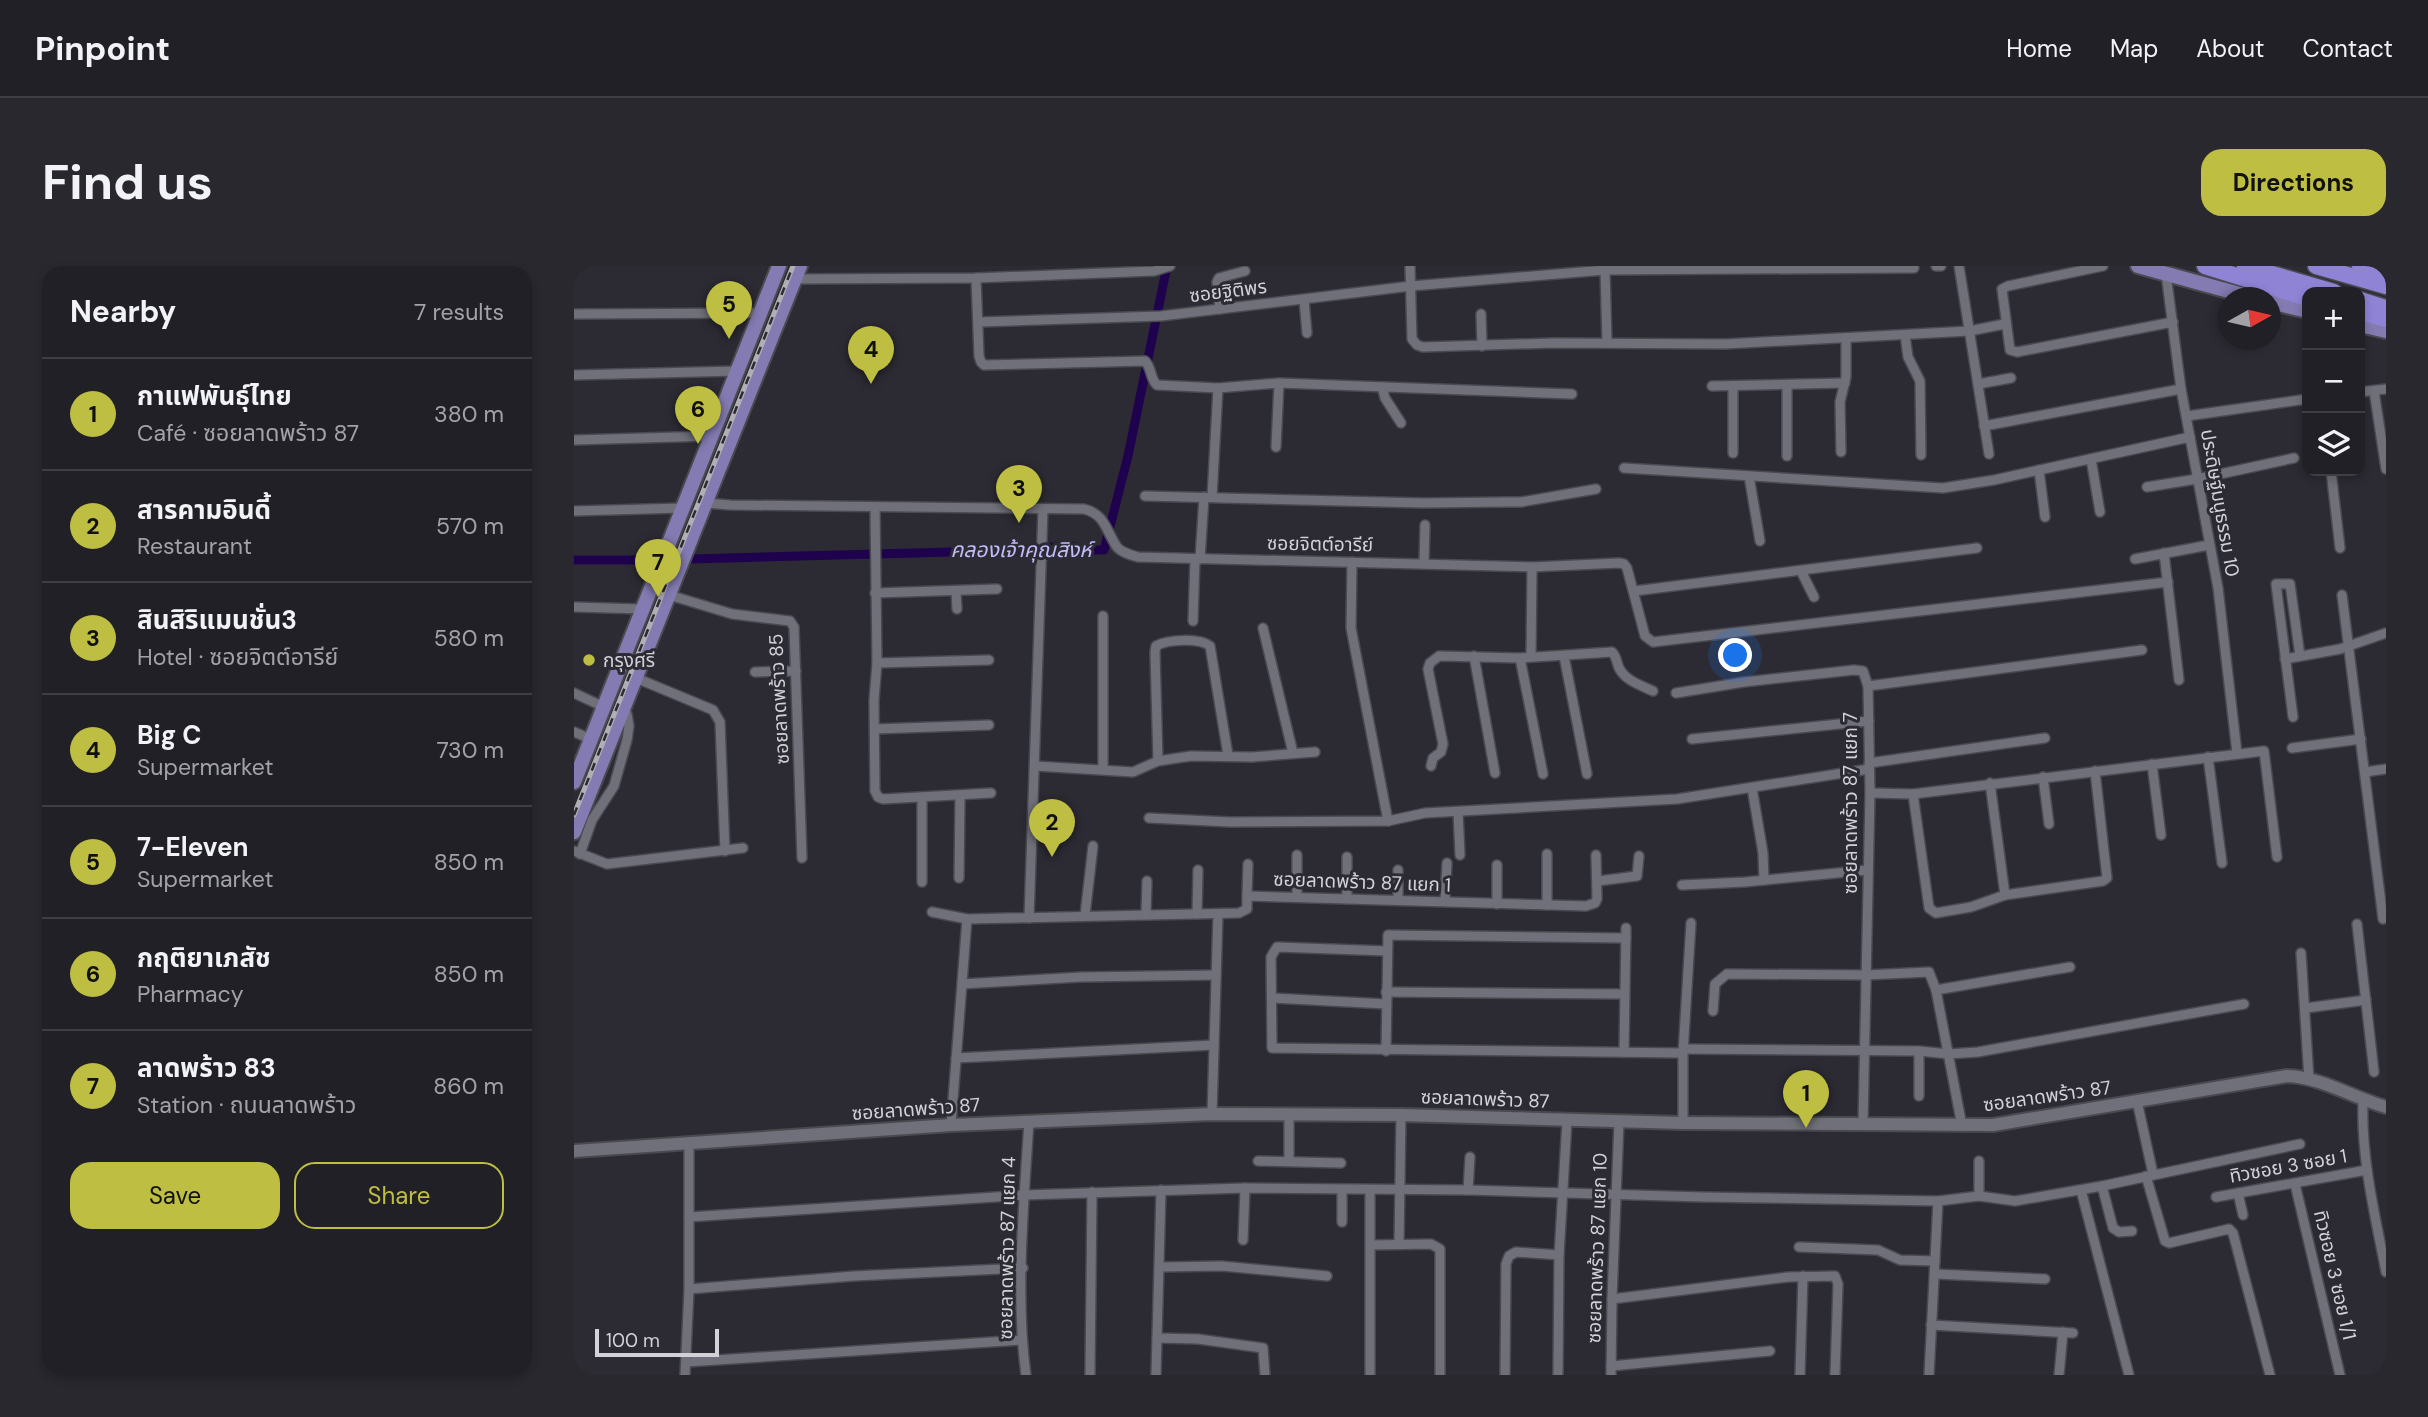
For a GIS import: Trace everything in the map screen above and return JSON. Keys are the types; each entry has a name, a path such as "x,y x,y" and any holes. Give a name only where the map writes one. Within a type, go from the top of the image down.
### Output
{"highway":[{"path":"2205,266 2302,296"},
{"path":"2245,266 2317,287"},
{"path":"2316,266 2386,286"},
{"path":"2360,266 2386,274"},
{"path":"2365,302 2386,308"},
{"path":"2365,313 2386,319"}],"main road":[{"path":"574,782 779,266"},
{"path":"2138,266 2218,288"},
{"path":"574,832 797,273"},
{"path":"2281,305 2302,310"},
{"path":"2365,326 2386,331"}],"street":[{"path":"1410,266 1414,343 1423,347 1606,343 1677,345 1969,331 2005,324"},
{"path":"2103,266 2004,287 2001,293 2008,346 2012,351 2173,322"},
{"path":"797,273 976,278 1103,274 1166,267"},
{"name":"ซอยฐิติพร","path":"979,322 1157,316 1411,286 1605,270 1914,268"},
{"path":"1959,268 1989,454"},
{"path":"1605,270 1606,343"},
{"path":"1220,309 1217,282 1219,278 1245,271"},
{"name":"ประดิษฐ์มนูธรรม 10","path":"2166,274 2181,389 2218,588 2236,753"},
{"path":"976,278 979,356 984,365 1148,364 1157,385 1218,388 1279,383 1572,394"},
{"path":"1304,300 1307,332"},
{"path":"574,314 760,313"},
{"path":"1481,314 1482,346"},
{"path":"1905,335 1908,357 1920,381 1921,455"},
{"path":"1841,452 1840,402 1845,383 1846,338"},
{"path":"574,375 737,371"},
{"path":"1978,384 2011,378"},
{"path":"1276,447 1279,383"},
{"path":"1712,386 1845,383"},
{"path":"1787,385 1787,456"},
{"path":"1733,386 1733,453"},
{"path":"1382,387 1385,398 1401,423"},
{"path":"1193,621 1197,559 1208,497 1218,388"},
{"path":"2365,392 2386,388"},
{"path":"1984,426 2181,389"},
{"path":"2374,391 2386,469"},
{"path":"2187,416 2302,400"},
{"path":"574,440 711,436"},
{"path":"1624,468 1943,488 2190,437"},
{"path":"2147,487 2197,480 2294,458"},
{"path":"2091,459 2100,512"},
{"path":"2039,470 2045,517"},
{"path":"1749,476 1760,541"},
{"path":"2332,476 2340,548"},
{"path":"1145,496 1424,503 1514,502 1596,489"},
{"name":"ซอยจิตต์อารีย์","path":"706,503 1090,510 1099,516 1110,531 1117,547 1138,557 1532,567 1619,563 1625,564 1634,592"},
{"path":"875,507 877,797 883,799 991,793"},
{"path":"574,511 682,508"},
{"path":"1029,918 1043,509"},
{"path":"1424,525 1424,564"},
{"path":"2135,559 2209,545"},
{"path":"1977,548 1634,592 1645,636 1653,642 2168,582"},
{"path":"2164,553 2179,680"},
{"path":"1352,562 1351,628 1388,821"},
{"path":"1532,567 1525,657 1542,774"},
{"path":"1801,571 1814,597"},
{"path":"2293,717 2276,584 2290,584 2300,656"},
{"path":"875,593 996,589"},
{"path":"956,591 957,609"},
{"name":"ซอยลาดพร้าว 85","path":"669,595 732,614 790,621 794,627 802,858"},
{"path":"2342,595 2383,919"},
{"path":"574,607 642,609"},
{"path":"1102,769 1103,616"},
{"path":"1263,628 1293,753"},
{"path":"2286,659 2340,649 2386,633"},
{"path":"1158,761 1154,652 1156,646 1163,642 1204,642 1210,646 1228,755"},
{"path":"1868,686 2142,650"},
{"path":"1431,766 1443,744 1428,670 1430,663 1438,656 1525,657 1612,652 1616,655 1621,671 1629,680 1653,691"},
{"path":"1474,656 1495,773"},
{"path":"1564,656 1587,774"},
{"path":"877,663 989,660"},
{"path":"755,672 796,671"},
{"name":"ซอยลาดพร้าว 87 แยก 7","path":"1676,693 1744,682 1863,671 1868,686 1870,793 1863,1125"},
{"path":"635,678 713,710 717,715 720,722 725,851"},
{"path":"574,693 604,707"},
{"path":"622,712 627,714 629,726 619,771 614,786 592,820 577,852 607,864 743,848"},
{"path":"1692,739 1869,721"},
{"path":"875,729 989,725"},
{"path":"574,732 591,739"},
{"path":"1149,818 1230,822 1388,821 1425,813 1632,803 1752,788 2045,738"},
{"path":"2292,748 2361,739"},
{"path":"1870,793 1913,793 2264,751 2277,857"},
{"path":"1035,766 1133,772 1158,761 1191,756 1252,757 1315,752"},
{"path":"2208,757 2222,863"},
{"path":"2152,764 2161,835"},
{"path":"2365,772 2386,769"},
{"path":"1913,793 1929,908 1932,912 1970,907 2005,895 2103,881 2107,878 2095,771"},
{"path":"2043,777 2049,824"},
{"path":"1990,783 2005,895"},
{"path":"1752,788 1765,880"},
{"path":"959,878 960,796"},
{"path":"922,797 922,882"},
{"path":"1458,811 1460,855"},
{"path":"1085,915 1093,846"},
{"path":"1547,854 1547,905"},
{"path":"1297,855 1297,897"},
{"path":"1596,855 1598,881 1637,876 1639,856"},
{"path":"1347,898 1348,857"},
{"path":"1445,901 1447,863"},
{"path":"1247,896 1248,864"},
{"path":"1497,865 1497,904"},
{"path":"1197,914 1198,870"},
{"path":"1398,870 1398,899"},
{"path":"1682,885 1868,870"},
{"path":"1146,914 1147,881"},
{"name":"ซอยลาดพร้าว 87 แยก 1","path":"932,912 967,919 1218,914 1244,912 1247,909 1247,896 1592,905 1597,899 1598,881"},
{"path":"1212,1114 1218,914"},
{"path":"951,1125 967,919"},
{"path":"1683,1123 1683,1051 1691,923"},
{"path":"2357,924 2374,1072"},
{"path":"1386,1051 1388,935 1626,933 1623,1052"},
{"path":"1387,951 1277,947 1271,957 1272,1048 1386,1051 1919,1051 1949,1054 1978,1052 2244,1004"},
{"path":"2301,953 2309,1079"},
{"path":"1936,990 2070,967"},
{"path":"1713,1011 1715,984 1727,974 1866,975 1924,970 1932,974 1936,990 1962,1126"},
{"path":"962,984 1081,976 1216,975"},
{"path":"1386,992 1624,994"},
{"path":"1272,998 1386,1004"},
{"path":"2306,1008 2366,1000"},
{"path":"956,1058 1214,1045"},
{"path":"1919,1051 1919,1096"},
{"name":"ซอยลาดพร้าว 87","path":"574,1151 951,1125 1212,1114 1962,1126 2016,1122 2276,1077 2295,1076 2386,1107"},
{"path":"2137,1101 2165,1241 2169,1243 2229,1230 2233,1233 2270,1375"},
{"path":"2363,1101 2362,1130 2367,1170 2386,1272"},
{"path":"1289,1114 1289,1161"},
{"path":"1399,1244 1401,1115"},
{"name":"ซอยลาดพร้าว 87 แยก 4","path":"1026,1375 1021,1340 1028,1121"},
{"path":"1558,1375 1559,1255 1567,1121"},
{"name":"ซอยลาดพร้าว 87 แยก 10","path":"1611,1371 1619,1122"},
{"path":"685,1375 689,1144"},
{"path":"689,1217 1024,1195 1245,1188 1399,1191 1468,1189 1617,1195 1938,1200 1979,1196 2015,1201 2102,1186 2300,1144"},
{"path":"1468,1189 1470,1157"},
{"path":"1258,1161 1341,1163"},
{"path":"1979,1161 1979,1196"},
{"name":"ทิวซอย 3 ซอย 1","path":"2216,1197 2367,1170"},
{"name":"ทิวซอย 3 ซอย 1/1","path":"2295,1184 2340,1375"},
{"path":"2102,1186 2113,1228 2119,1232 2132,1231"},
{"path":"1243,1240 1245,1188"},
{"path":"2081,1189 2129,1375"},
{"path":"1156,1375 1161,1190"},
{"path":"1342,1190 1342,1222"},
{"path":"1370,1190 1370,1375"},
{"path":"1090,1375 1092,1192"},
{"path":"2238,1193 2244,1215"},
{"path":"1928,1375 1938,1200"},
{"path":"1370,1245 1431,1244 1440,1249 1440,1375"},
{"path":"1799,1247 1878,1250 1900,1260 1935,1261"},
{"path":"1505,1375 1507,1259 1516,1252 1559,1255"},
{"path":"1159,1267 1222,1266 1327,1276"},
{"path":"688,1289 854,1276 1023,1268"},
{"path":"1935,1274 2045,1279"},
{"path":"1612,1299 1803,1276 1832,1275 1838,1279 1835,1375"},
{"path":"1800,1375 1803,1276"},
{"path":"1931,1325 2073,1333"},
{"path":"2059,1375 2063,1332"},
{"path":"1157,1338 1198,1339 1263,1348 1265,1375"},
{"path":"686,1362 1021,1340"},
{"path":"1611,1371 1770,1351"}],"waterway":[{"name":"คลองเจ้าคุณสิงห์","path":"690,559 989,551 1072,546 1085,550 1104,550 1128,456 1167,266"},
{"name":"คลองเจ้าคุณสิงห์","path":"574,560 649,560"}],"railway":[{"path":"574,815 793,266"}],"place":[{"name":"7-Eleven","path":"729,339"},
{"name":"Big C","path":"871,384"},
{"name":"กฤติยาเภสัช","path":"698,444"},
{"name":"สินสิริแมนชั่น3","path":"1019,523"},
{"name":"ลาดพร้าว 83","path":"658,597"},
{"name":"กรุงศรี","path":"589,660"},
{"name":"สารคามอินดี้","path":"1052,857"},
{"name":"กาแฟพันธ์ุไทย","path":"1806,1128"}]}
